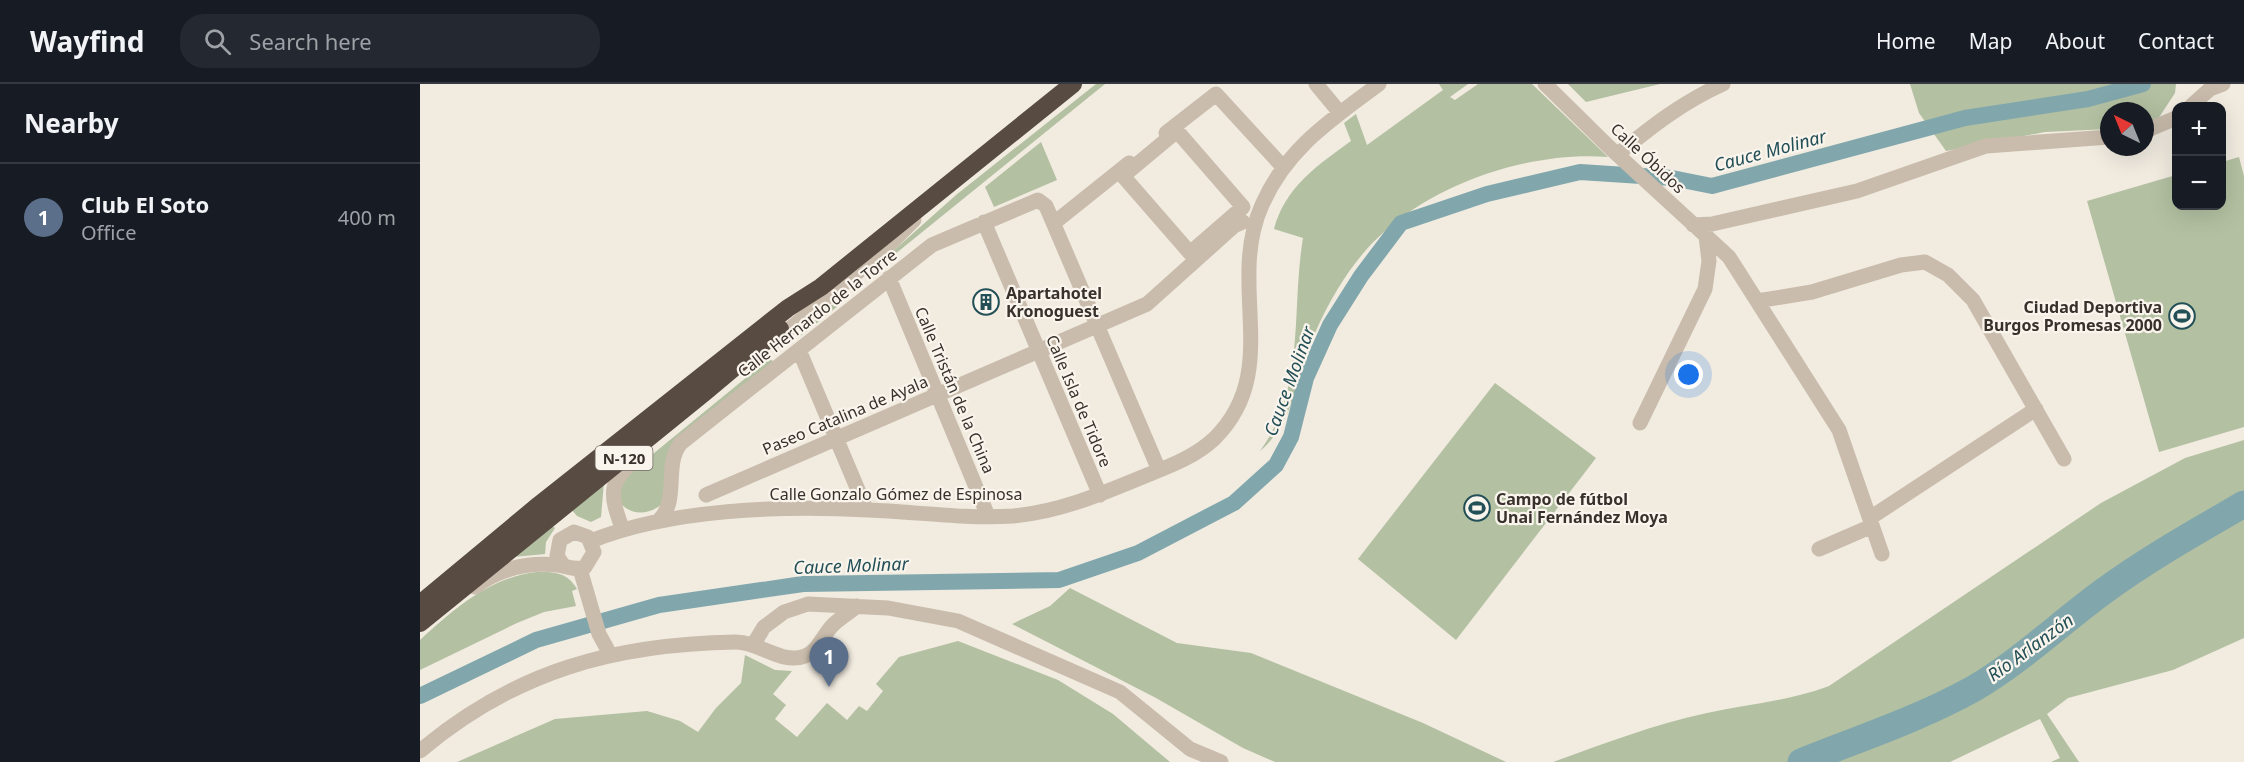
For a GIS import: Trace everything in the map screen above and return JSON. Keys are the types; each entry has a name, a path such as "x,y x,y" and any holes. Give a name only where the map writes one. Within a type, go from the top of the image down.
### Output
{"highway":[{"name":"N-120","path":"420,604 538,505 788,308 821,287 1074,84"},
{"name":"N-120","path":"420,623 714,385 795,316 821,287"}],"street":[{"path":"1316,84 1340,112"},
{"name":"Calle Gonzalo Gómez de Espinosa","path":"585,536 658,519 765,511 866,509 988,516 1038,512 1100,495 1203,448 1227,425 1243,400 1251,360 1248,274 1251,240 1261,206 1283,167 1313,133 1378,84"},
{"name":"Calle Óbidos","path":"1545,84 1654,189 1730,257 1839,429 1882,554"},
{"path":"1618,154 1676,108 1723,84"},
{"path":"2195,102 2210,89 2223,84"},
{"path":"1159,470 1054,223 1216,94 1283,167"},
{"path":"2154,127 2172,120"},
{"path":"1177,131 1244,207 1190,253 1123,176 1177,131"},
{"path":"1694,225 1712,224 1857,191 1986,146 2100,138"},
{"name":"Calle Hernardo de la Torre","path":"658,519 667,510 674,456 678,447 932,245 1034,201 1042,202 1054,223"},
{"path":"622,528 612,500 612,491 623,469 883,250 911,225 921,206"},
{"name":"Calle Isla de Tidore","path":"984,222 1100,495"},
{"name":"Paseo Catalina de Ayala","path":"706,495 1147,304 1234,226 1243,222"},
{"path":"1640,423 1705,289 1709,261 1706,236"},
{"path":"1757,301 1812,292 1901,265 1925,262 1948,275 1973,300 2064,459"},
{"name":"Calle Tristán de la China","path":"890,278 988,516"},
{"path":"799,350 866,509"},
{"path":"1819,549 1871,522 2036,409"},
{"path":"668,505 681,519"},
{"path":"463,569 485,559 534,520 554,515 585,536 592,558 580,569"},
{"path":"564,565 557,556 560,540 569,533 585,536"},
{"path":"420,628 497,573 534,565 564,565 580,569"},
{"path":"580,569 599,634 610,654"},
{"path":"753,645 764,627 784,612 808,604 888,608 968,626 1120,692 1190,749 1221,762"},
{"path":"420,751 465,718 524,685 559,669 610,654 704,643 753,645 783,657 802,658 812,654 834,623 857,606"}],"green space":[{"path":"1096,84 1105,84 884,263 882,261 956,195"},
{"path":"1439,84 1468,84 1450,97 1455,100 1478,84 1532,84 1608,157 1579,156 1549,159 1489,173 1432,198 1384,232 1356,263 1332,299 1312,340 1296,392 1282,424 1260,451 1275,427 1291,375 1303,238 1274,229 1279,214 1294,189 1304,178 1351,141 1344,123 1356,114 1367,145 1443,90"},
{"path":"1568,84 1660,84 1586,102"},
{"path":"1910,84 2176,84 2175,93 2158,119 2154,120 2154,102 2100,102 2100,129 2045,132 1946,151 1919,113"},
{"path":"1041,142 1057,180 994,207 985,187"},
{"name":"Ciudad Deportiva Burgos Promesas 2000","path":"2239,157 2244,176 2244,427 2159,452 2087,201 2172,176 2172,210 2226,210 2226,161"},
{"path":"846,293 848,295 843,302 798,338 796,335"},
{"path":"770,358 774,363 677,440 662,504 646,512 635,512 620,503 620,485 626,476"},
{"name":"Campo de fútbol Unai Fernández Moya","path":"1495,383 1596,458 1456,640 1358,559"},
{"path":"2244,440 2244,638 2173,670 2068,698 2047,714 2079,762 2051,762 2060,758 2040,719 1950,762 1553,762 1668,723 1707,713 1784,699 1829,686 2101,503 2185,458"},
{"path":"604,482 601,517 591,522 577,516 571,509"},
{"path":"551,525 555,528 546,542 545,554 513,557"},
{"path":"537,572 555,573 569,579 577,589 572,591 576,606 544,612 517,623 420,670 420,640 446,617 474,596 504,580"},
{"path":"1070,588 1177,643 1251,653 1423,723 1506,762 1275,762 1243,748 1156,698 1012,624 1050,606"},
{"path":"958,641 1058,680 1113,714 1170,762 457,762 555,719 647,711 680,721 698,732 716,708 741,683 745,655 775,670 792,671 773,694 786,705 775,719 797,737 827,703 847,720 859,706 867,711 883,691 876,684 899,657"}],"waterway":[{"name":"Cauce Molinar","path":"420,696 536,640 659,605 803,584 1059,580 1138,553 1234,503 1276,465 1291,437 1306,378 1330,325 1361,276 1401,223 1487,194 1580,172 1672,178 1712,186 1965,118 2088,99 2143,84"},
{"name":"Río Arlanzón","path":"1801,762 1910,719 1973,689 2008,666 2121,579 2244,504"}],"place":[{"name":"Apartahotel Kronoguest","path":"986,302"},
{"name":"Ciudad Deportiva Burgos Promesas 2000","path":"2182,316"},
{"name":"Campo de fútbol Unai Fernández Moya","path":"1477,508"},
{"name":"Club El Soto","path":"829,687"}]}
